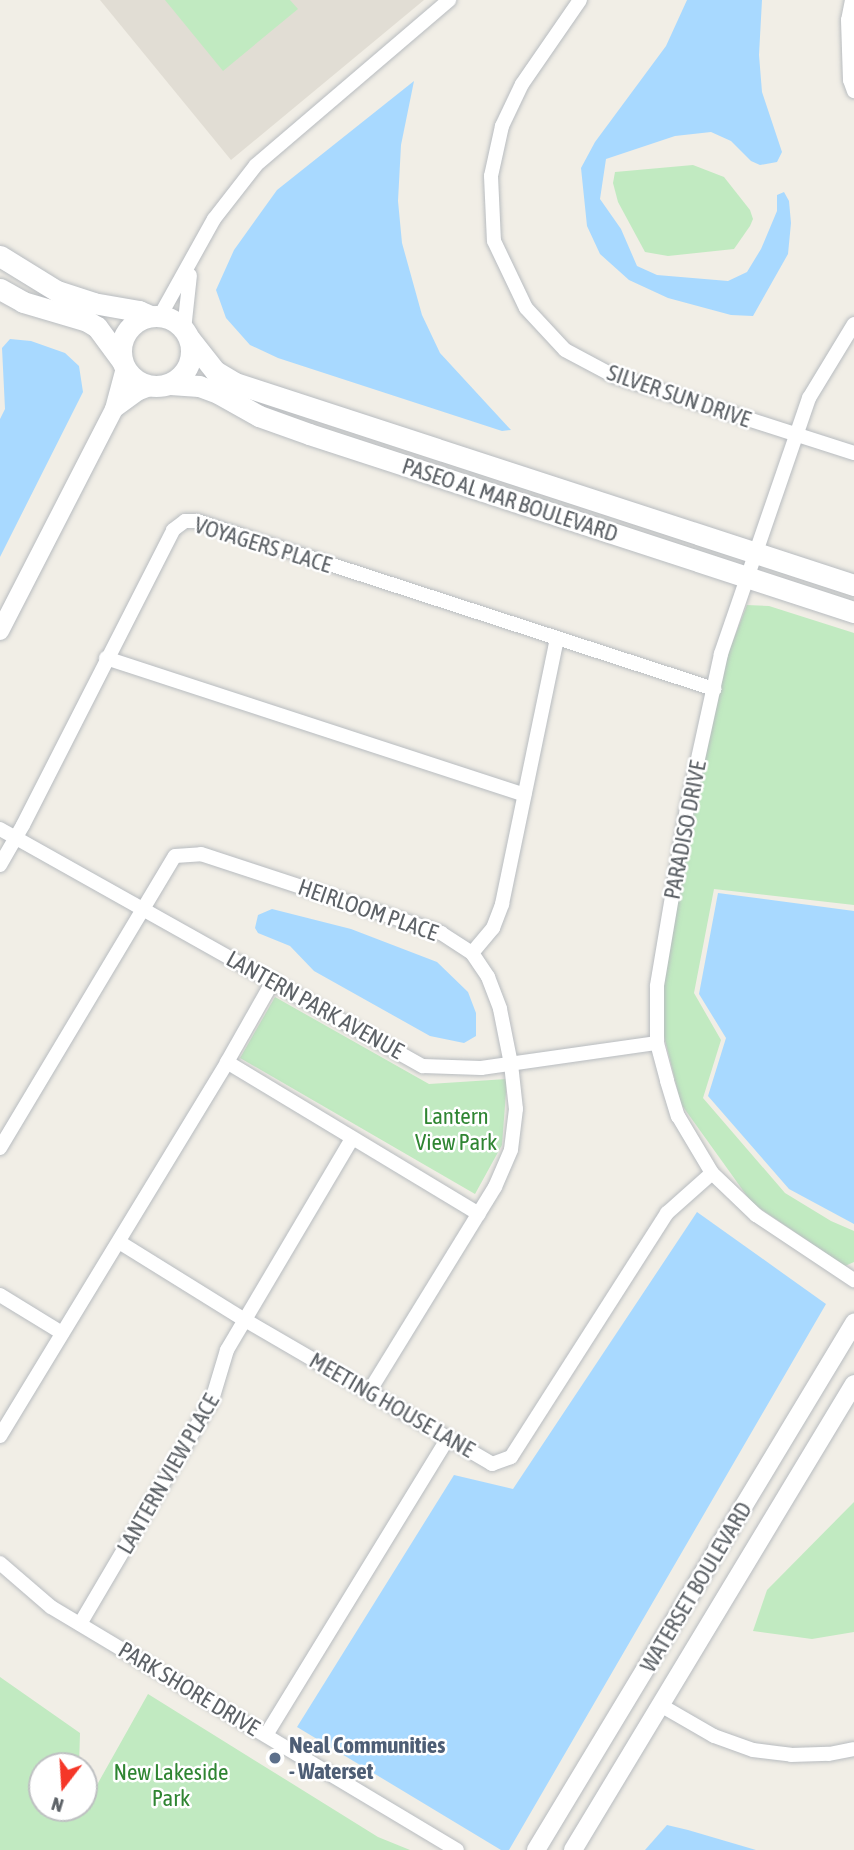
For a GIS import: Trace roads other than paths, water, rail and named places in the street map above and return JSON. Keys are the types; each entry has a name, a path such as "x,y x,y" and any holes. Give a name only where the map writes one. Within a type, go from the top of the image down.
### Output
{"main road":[{"path":"0,256 57,291 93,303 155,316 187,334 191,348 189,365 179,378 161,385 136,380 97,327 87,321 23,302 0,289"},
{"path":"124,364 121,349 126,332 139,320 155,316"},
{"name":"PASEO AL MAR BOULEVARD","path":"187,334 215,370 235,383 854,585"},
{"name":"PASEO AL MAR BOULEVARD","path":"161,385 199,386 218,393 259,416 309,434 854,612"}],"street":[{"path":"155,316 191,263 214,219 256,165 449,0"},
{"name":"SILVER SUN DRIVE","path":"580,0 522,84 502,125 491,176 494,241 526,308 565,350 614,376 854,453"},
{"path":"852,0 848,20 850,80 854,91"},
{"path":"187,334 191,263"},
{"name":"PARADISO DRIVE","path":"854,324 809,398 750,578 721,654 687,808 657,986 657,1043 678,1116 712,1173 756,1215 854,1280"},
{"path":"0,631 114,409 124,364"},
{"path":"114,409 139,391 161,385"},
{"name":"VOYAGERS PLACE","path":"0,865 17,838 173,530 185,521 197,521 714,689"},
{"path":"472,953 493,928 502,904 557,639"},
{"path":"106,658 524,795"},
{"name":"LANTERN PARK AVENUE","path":"0,829 423,1066 481,1068 657,1043"},
{"name":"HEIRLOOM PLACE","path":"146,910 175,856 201,854 441,933 472,953 488,977 500,1009 511,1065 516,1109 511,1150 479,1214 369,1392"},
{"path":"0,1148 146,910"},
{"path":"0,1436 227,1062 273,981"},
{"path":"227,1062 479,1214"},
{"name":"LANTERN VIEW PLACE","path":"80,1624 212,1400 227,1350 352,1139"},
{"name":"MEETING HOUSE LANE","path":"119,1242 245,1320 492,1464 511,1457 667,1213 712,1173"},
{"path":"0,1295 62,1333"},
{"name":"WATERSET BOULEVARD","path":"536,1850 854,1323"},
{"name":"WATERSET BOULEVARD","path":"572,1850 662,1706 854,1384"},
{"path":"266,1735 448,1438"},
{"name":"PARK SHORE DRIVE","path":"0,1563 51,1606 457,1850"},
{"path":"662,1706 714,1736 752,1750 791,1755 854,1749"}],"water":[{"path":"687,0 762,0 759,55 762,92 782,152 777,162 760,165 751,161 731,141 711,132 675,136 606,159 600,199 621,229 637,266 657,275 728,281 747,272 761,249 777,211 777,195 784,192 789,201 791,223 788,254 753,316 731,315 668,298 629,280 600,254 587,226 581,168 595,142 666,46"},
{"path":"414,81 401,145 398,201 402,243 422,315 440,353 511,430 502,431 278,358 250,345 226,318 216,290 234,250 277,190"},
{"path":"10,339 31,341 65,353 79,366 83,392 0,557 0,419 5,409 2,348"},
{"path":"718,893 854,911 854,1224 789,1189 708,1096 726,1038 699,994"},
{"path":"272,909 351,929 437,962 468,992 476,1013 476,1036 464,1043 430,1036 314,971 290,946 258,933 255,928 258,915"},
{"path":"697,1212 826,1304 509,1850 501,1850 297,1727 454,1475 513,1489"},
{"path":"667,1825 688,1830 756,1850 645,1850"}],"place":[{"name":"Neal Communities - Waterset","path":"275,1758"}],"park label":[{"name":"Lantern View Park","path":"456,1129"},
{"name":"New Lakeside Park","path":"171,1785"}]}
